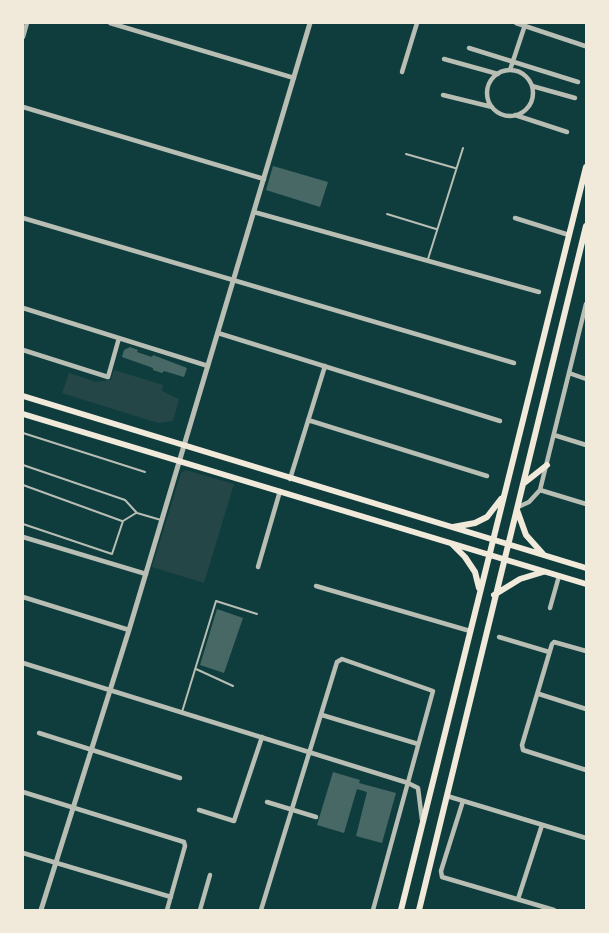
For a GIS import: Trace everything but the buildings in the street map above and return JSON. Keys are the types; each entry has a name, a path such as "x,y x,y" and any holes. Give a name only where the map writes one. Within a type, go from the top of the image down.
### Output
{"main road":[{"path":"401,910 586,167"},
{"path":"419,910 586,226"},
{"path":"23,397 586,568"},
{"path":"23,414 586,584"},
{"path":"523,484 547,465"},
{"path":"448,527 463,526 487,517 504,494"},
{"path":"516,508 526,535 544,555"},
{"path":"451,543 475,572 479,590"},
{"path":"494,595 520,579 546,572"}],"street":[{"path":"23,37 27,23"},
{"path":"110,23 294,78"},
{"path":"41,910 111,690 310,23"},
{"path":"402,72 417,23"},
{"path":"516,23 586,46"},
{"path":"510,70 525,25"},
{"path":"469,48 578,82"},
{"path":"444,59 498,74 510,70 524,75 532,86 533,94 528,107 515,115"},
{"path":"493,108 489,101 489,86 498,74"},
{"path":"532,86 575,98"},
{"path":"443,95 567,132"},
{"path":"23,107 264,179"},
{"path":"254,212 539,292"},
{"path":"23,218 514,363"},
{"path":"515,218 570,235"},
{"path":"516,508 529,502 540,489 586,304"},
{"path":"23,308 208,366"},
{"path":"218,333 500,421"},
{"path":"23,350 108,377 119,338"},
{"path":"290,479 325,366"},
{"path":"569,373 586,379"},
{"path":"308,420 487,476"},
{"path":"554,435 586,445"},
{"path":"540,489 586,504"},
{"path":"258,567 280,491"},
{"path":"23,537 146,574"},
{"path":"550,608 559,576"},
{"path":"316,586 470,632"},
{"path":"23,597 129,630"},
{"path":"499,637 549,652"},
{"path":"586,651 554,642 522,745 523,750 586,770"},
{"path":"261,910 339,659 433,691 373,910"},
{"path":"23,663 408,783 418,788 422,824"},
{"path":"538,694 586,709"},
{"path":"322,715 418,744"},
{"path":"39,733 180,778"},
{"path":"199,810 234,821 262,737"},
{"path":"23,792 184,842 167,910"},
{"path":"447,796 586,838"},
{"path":"463,801 441,872 442,877 554,910"},
{"path":"267,802 316,817"},
{"path":"518,899 542,825"},
{"path":"23,853 171,897"},
{"path":"200,910 210,875"}],"lane":[{"path":"428,260 463,148"},
{"path":"406,154 456,169"},
{"path":"387,214 437,229"},
{"path":"23,433 145,472"},
{"path":"23,465 125,500 136,513 162,520"},
{"path":"23,485 122,521"},
{"path":"23,524 112,554 122,521 136,513"},
{"path":"181,713 216,601 257,614"},
{"path":"195,668 233,686"}],"shaded area":[{"path":"114,370 163,385 162,391 179,399 173,421 158,423 62,393 69,373 96,382 111,380"},
{"path":"186,470 234,484 204,583 152,567 181,473"}]}
